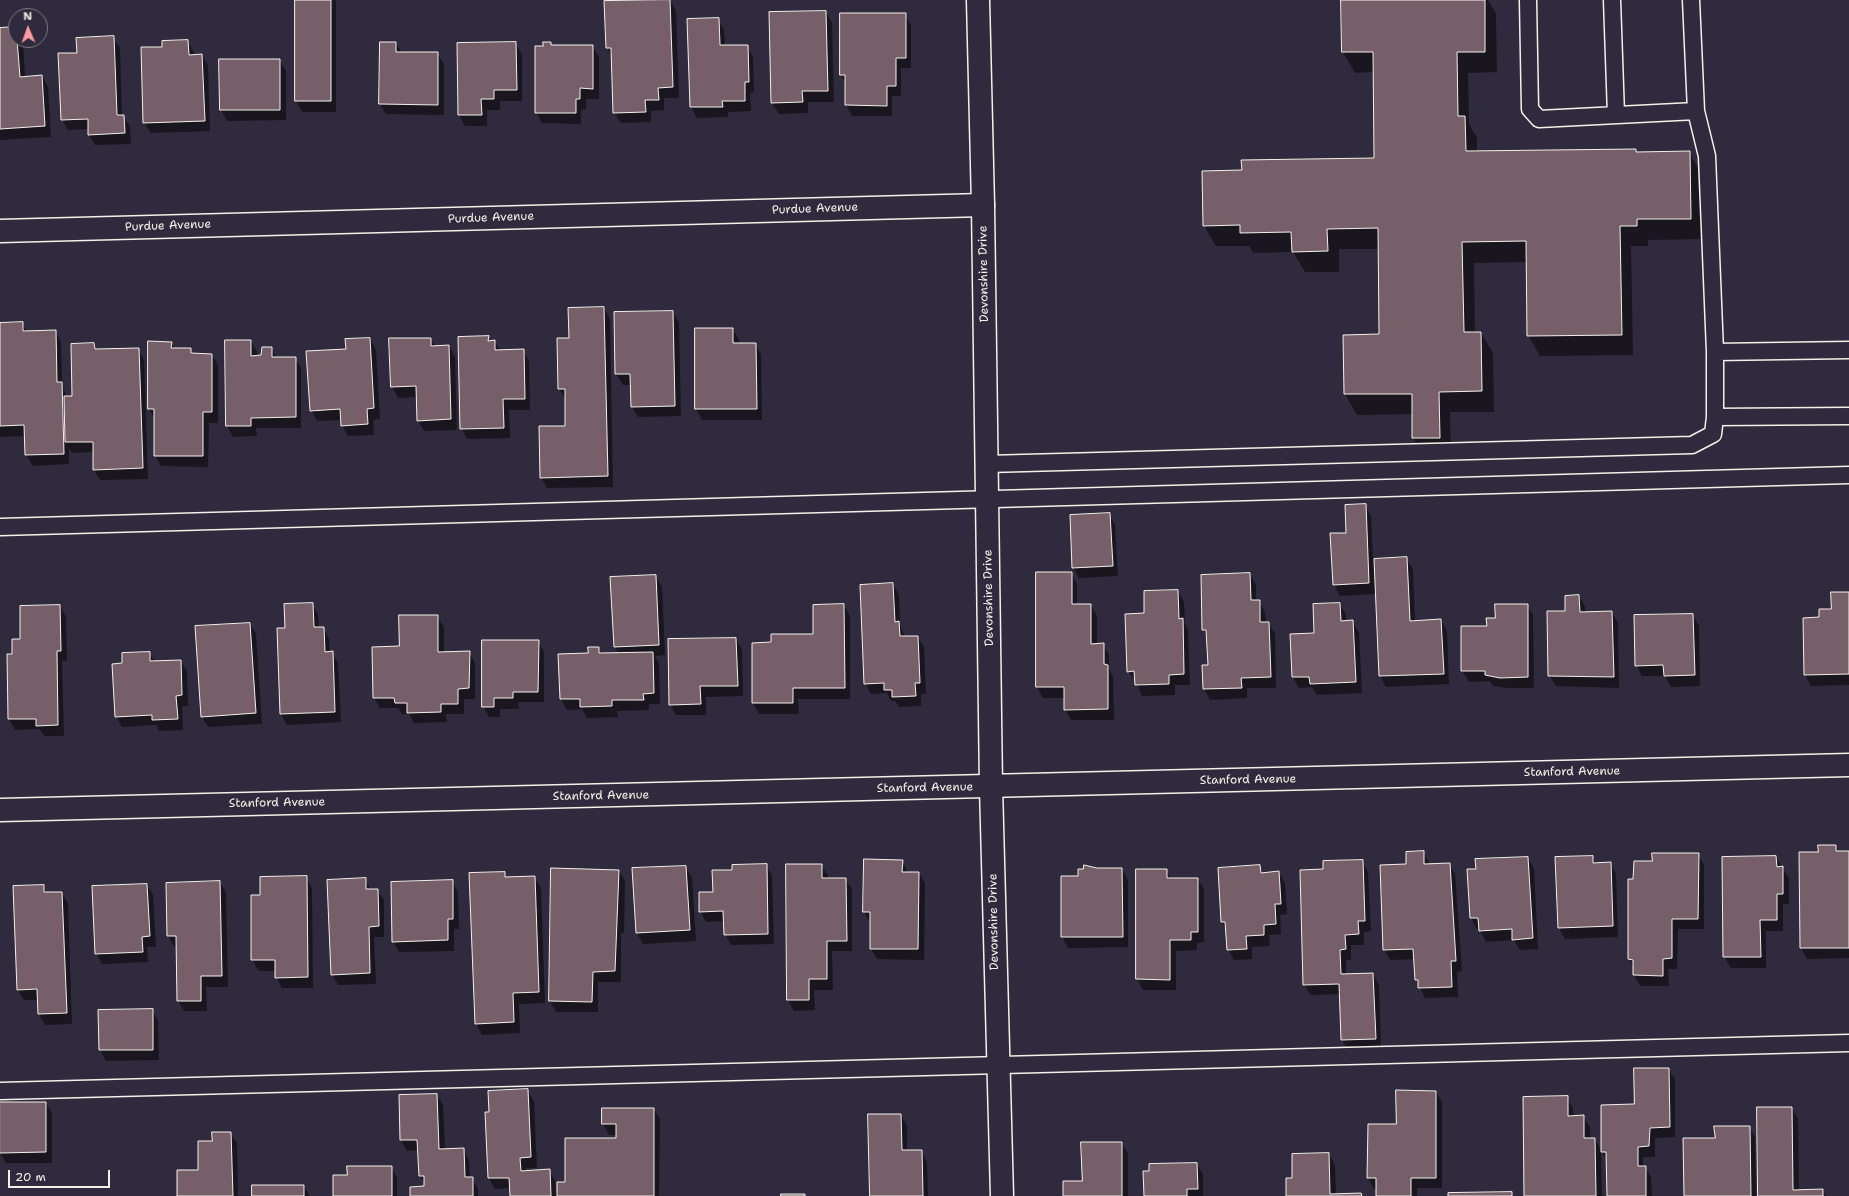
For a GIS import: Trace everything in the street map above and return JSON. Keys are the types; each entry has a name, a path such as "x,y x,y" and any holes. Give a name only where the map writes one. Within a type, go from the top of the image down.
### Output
{"street":[{"name":"Devonshire Drive","path":"978,0 983,205 991,787 1002,1196"},
{"name":"Purdue Avenue","path":"0,231 983,205"},
{"name":"Stanford Avenue","path":"0,810 1849,765"}],"lane":[{"path":"1528,0 1530,109 1539,119 1696,111"},
{"path":"1612,0 1616,115"},
{"path":"987,464 1692,445 1713,434 1715,352 1707,156 1696,111 1691,0"},
{"path":"1715,352 1849,350"},
{"path":"1714,417 1849,416"},
{"path":"0,527 987,498 1849,475"},
{"path":"0,1091 1849,1043"}],"building":[{"path":"295,0 331,0 331,101 295,101"},
{"path":"670,0 673,87 658,88 659,100 645,100 646,112 613,113 611,48 606,48 604,1"},
{"path":"1341,0 1485,0 1485,52 1457,52 1458,116 1465,116 1466,151 1636,149 1636,152 1690,151 1691,219 1637,219 1637,226 1620,226 1622,335 1527,336 1526,241 1462,242 1464,332 1481,332 1482,391 1439,392 1440,438 1412,438 1412,394 1344,394 1343,335 1379,334 1378,228 1327,229 1328,251 1292,252 1291,232 1240,233 1240,225 1203,226 1202,171 1242,170 1241,160 1374,158 1373,52 1342,52"},
{"path":"826,11 828,91 802,91 803,102 771,103 769,12"},
{"path":"840,13 906,13 906,58 896,58 896,86 887,86 887,106 845,105 845,75 840,75"},
{"path":"719,18 720,45 748,45 749,82 745,82 745,101 722,101 723,107 690,107 687,19"},
{"path":"0,28 8,28 8,48 18,48 20,77 42,75 45,126 0,129"},
{"path":"114,36 117,115 124,115 125,133 88,135 88,119 61,120 58,53 77,53 76,38"},
{"path":"188,40 189,55 202,54 205,121 143,123 141,47 162,47 162,41"},
{"path":"380,42 396,42 396,52 438,52 438,105 379,104"},
{"path":"516,42 517,90 494,90 494,99 481,99 482,115 458,115 457,43"},
{"path":"543,42 551,42 551,45 593,45 593,89 580,88 580,99 576,99 576,113 535,113 535,46 543,46"},
{"path":"219,59 280,59 280,110 220,110"},
{"path":"604,307 608,476 540,478 539,426 565,426 565,389 558,389 557,338 569,338 568,308"},
{"path":"673,311 675,406 631,407 630,374 615,374 614,312"},
{"path":"23,322 23,331 56,330 57,382 62,382 64,454 25,455 24,425 0,426 0,323"},
{"path":"695,328 733,328 733,343 756,343 757,409 695,409"},
{"path":"489,336 488,341 495,340 495,350 524,349 525,399 503,399 504,428 460,429 458,337"},
{"path":"370,338 374,408 367,409 368,424 341,426 340,409 310,411 306,351 346,349 345,339"},
{"path":"389,338 431,338 431,346 449,345 451,419 417,421 416,386 391,387"},
{"path":"225,340 251,340 251,356 261,355 262,347 272,347 272,357 296,357 296,417 251,418 251,426 226,426"},
{"path":"148,341 172,342 171,348 191,348 191,353 212,354 212,412 203,412 203,456 154,456 154,409 148,409"},
{"path":"94,343 95,349 139,348 143,468 93,470 93,442 65,442 64,396 72,396 71,344"},
{"path":"1366,504 1369,583 1333,585 1330,533 1346,533 1345,505"},
{"path":"1110,513 1113,566 1072,568 1070,515"},
{"path":"1407,557 1410,621 1441,619 1444,674 1379,676 1374,559"},
{"path":"1036,572 1072,572 1072,604 1091,604 1091,644 1104,643 1104,664 1108,665 1108,709 1064,710 1064,687 1036,687"},
{"path":"1250,573 1251,600 1260,600 1260,622 1269,622 1271,677 1241,678 1242,688 1203,689 1202,665 1208,665 1206,630 1202,630 1201,575"},
{"path":"656,575 659,645 614,647 610,577"},
{"path":"893,583 895,622 899,621 900,636 918,636 920,683 915,683 916,696 892,697 892,690 884,690 884,683 864,684 860,585"},
{"path":"1178,590 1179,619 1183,618 1184,674 1169,675 1169,684 1135,685 1134,671 1127,672 1125,614 1144,613 1144,591"},
{"path":"1831,592 1849,592 1849,674 1804,675 1803,618 1819,617 1819,609 1831,609"},
{"path":"1579,595 1580,612 1612,611 1614,677 1548,676 1547,611 1565,611 1565,596"},
{"path":"313,603 314,627 324,627 325,652 333,651 335,712 280,714 277,628 285,628 284,604"},
{"path":"1340,603 1341,621 1353,620 1356,682 1310,684 1309,677 1292,677 1290,634 1314,633 1313,604"},
{"path":"844,604 845,688 793,688 793,703 752,703 752,643 771,642 771,634 813,634 813,605"},
{"path":"1495,604 1528,604 1528,677 1500,678 1485,675 1485,671 1461,671 1461,626 1487,626 1486,618 1495,618"},
{"path":"60,605 61,651 57,651 58,725 36,726 36,719 8,719 7,654 12,654 12,639 20,639 20,606"},
{"path":"1693,614 1695,675 1664,676 1663,665 1635,666 1634,615"},
{"path":"399,615 438,615 438,652 470,651 469,688 458,689 458,704 441,704 441,712 407,713 407,703 395,703 394,698 373,698 372,647 399,646"},
{"path":"250,623 256,713 201,717 195,626"},
{"path":"736,638 738,686 700,686 701,704 669,705 668,639"},
{"path":"482,640 539,640 538,692 513,692 513,698 494,698 494,707 482,707"},
{"path":"588,647 599,647 599,653 653,652 654,693 643,694 644,700 612,700 612,706 580,707 580,699 560,699 558,654 588,653"},
{"path":"150,652 150,661 181,660 182,695 176,696 178,719 152,720 152,715 115,717 112,664 122,663 122,653"},
{"path":"1818,845 1836,845 1836,851 1849,851 1849,948 1800,948 1799,852 1818,852"},
{"path":"1424,851 1424,864 1450,863 1456,961 1451,961 1452,987 1418,988 1418,980 1415,980 1413,949 1383,950 1380,865 1406,864 1406,852"},
{"path":"1652,853 1699,853 1698,919 1672,919 1672,958 1663,959 1663,976 1633,975 1633,960 1628,959 1628,879 1633,879 1634,861 1652,861"},
{"path":"1593,856 1593,863 1611,862 1613,926 1558,928 1555,857"},
{"path":"1776,856 1777,867 1783,866 1783,894 1777,894 1777,920 1760,920 1761,957 1723,957 1722,857"},
{"path":"1528,857 1533,938 1512,940 1512,929 1479,931 1478,918 1470,918 1467,869 1476,869 1475,859"},
{"path":"864,859 903,860 902,872 919,872 918,949 870,949 870,912 863,912"},
{"path":"1363,860 1365,921 1358,921 1359,934 1345,935 1346,949 1340,950 1341,974 1373,973 1376,1039 1341,1040 1339,984 1303,985 1300,870 1323,869 1323,861"},
{"path":"767,864 768,934 724,935 723,911 699,912 699,892 713,892 712,870 732,870 732,865"},
{"path":"786,864 822,864 822,878 846,878 847,941 827,941 827,979 809,979 809,1000 787,1000"},
{"path":"1084,865 1097,868 1122,868 1123,937 1061,937 1061,876 1078,876 1078,869 1083,869"},
{"path":"1260,865 1261,873 1279,871 1281,904 1275,904 1276,924 1264,925 1264,935 1246,936 1247,949 1227,950 1225,922 1221,922 1218,868"},
{"path":"686,866 690,930 636,933 632,868"},
{"path":"551,868 619,870 615,971 593,972 592,1002 549,1001"},
{"path":"1136,869 1167,869 1167,878 1198,878 1198,932 1191,932 1191,940 1170,940 1170,980 1136,979"},
{"path":"505,872 505,877 535,876 539,992 513,993 514,1022 475,1024 469,873"},
{"path":"307,876 308,977 275,978 275,960 251,960 251,895 260,895 260,877"},
{"path":"366,878 366,889 378,889 379,926 369,927 370,973 331,975 327,880"},
{"path":"453,880 453,919 448,919 448,940 392,942 391,882"},
{"path":"220,881 222,976 201,976 201,1001 177,1001 176,936 167,936 166,883"},
{"path":"147,884 150,936 142,937 143,952 95,954 92,886"},
{"path":"44,885 44,892 62,892 67,1013 38,1014 37,989 17,990 13,886"},
{"path":"153,1009 153,1050 99,1050 98,1010"},
{"path":"1634,1068 1669,1068 1670,1127 1650,1128 1649,1146 1638,1147 1638,1166 1646,1166 1646,1196 1607,1196 1606,1152 1601,1152 1601,1105 1634,1104"},
{"path":"528,1089 531,1157 520,1158 521,1171 550,1169 551,1196 510,1196 509,1178 488,1178 485,1112 489,1112 488,1091"},
{"path":"1396,1090 1436,1091 1436,1178 1411,1178 1411,1196 1376,1196 1376,1178 1367,1178 1368,1124 1396,1124"},
{"path":"437,1094 439,1149 464,1148 465,1177 473,1177 473,1196 410,1196 410,1187 424,1186 424,1176 419,1176 417,1140 400,1140 399,1095"},
{"path":"1568,1096 1568,1116 1584,1115 1584,1138 1595,1138 1596,1196 1524,1196 1523,1097"},
{"path":"0,1102 46,1102 46,1152 0,1153"},
{"path":"1757,1107 1792,1107 1793,1190 1823,1189 1823,1196 1758,1196"},
{"path":"602,1108 654,1108 654,1196 557,1196 557,1182 565,1182 565,1138 616,1138 616,1124 602,1124"},
{"path":"868,1114 901,1114 902,1150 922,1150 923,1196 870,1196"},
{"path":"1714,1126 1750,1126 1751,1196 1684,1196 1683,1138 1715,1138"},
{"path":"212,1132 231,1132 233,1196 177,1196 177,1170 198,1170 198,1141 212,1141"},
{"path":"1081,1142 1122,1142 1122,1196 1063,1196 1063,1181 1082,1181"},
{"path":"1329,1153 1330,1194 1361,1193 1362,1196 1286,1196 1286,1178 1292,1178 1292,1154"},
{"path":"1197,1163 1198,1189 1187,1189 1187,1196 1144,1196 1143,1171 1149,1171 1149,1164"},
{"path":"347,1166 392,1166 392,1196 333,1196 333,1175 347,1175"},
{"path":"252,1185 304,1185 304,1196 252,1196"},
{"path":"1512,1192 1512,1196 1448,1196 1448,1193"},
{"path":"781,1194 805,1194 805,1196 781,1196"}]}
